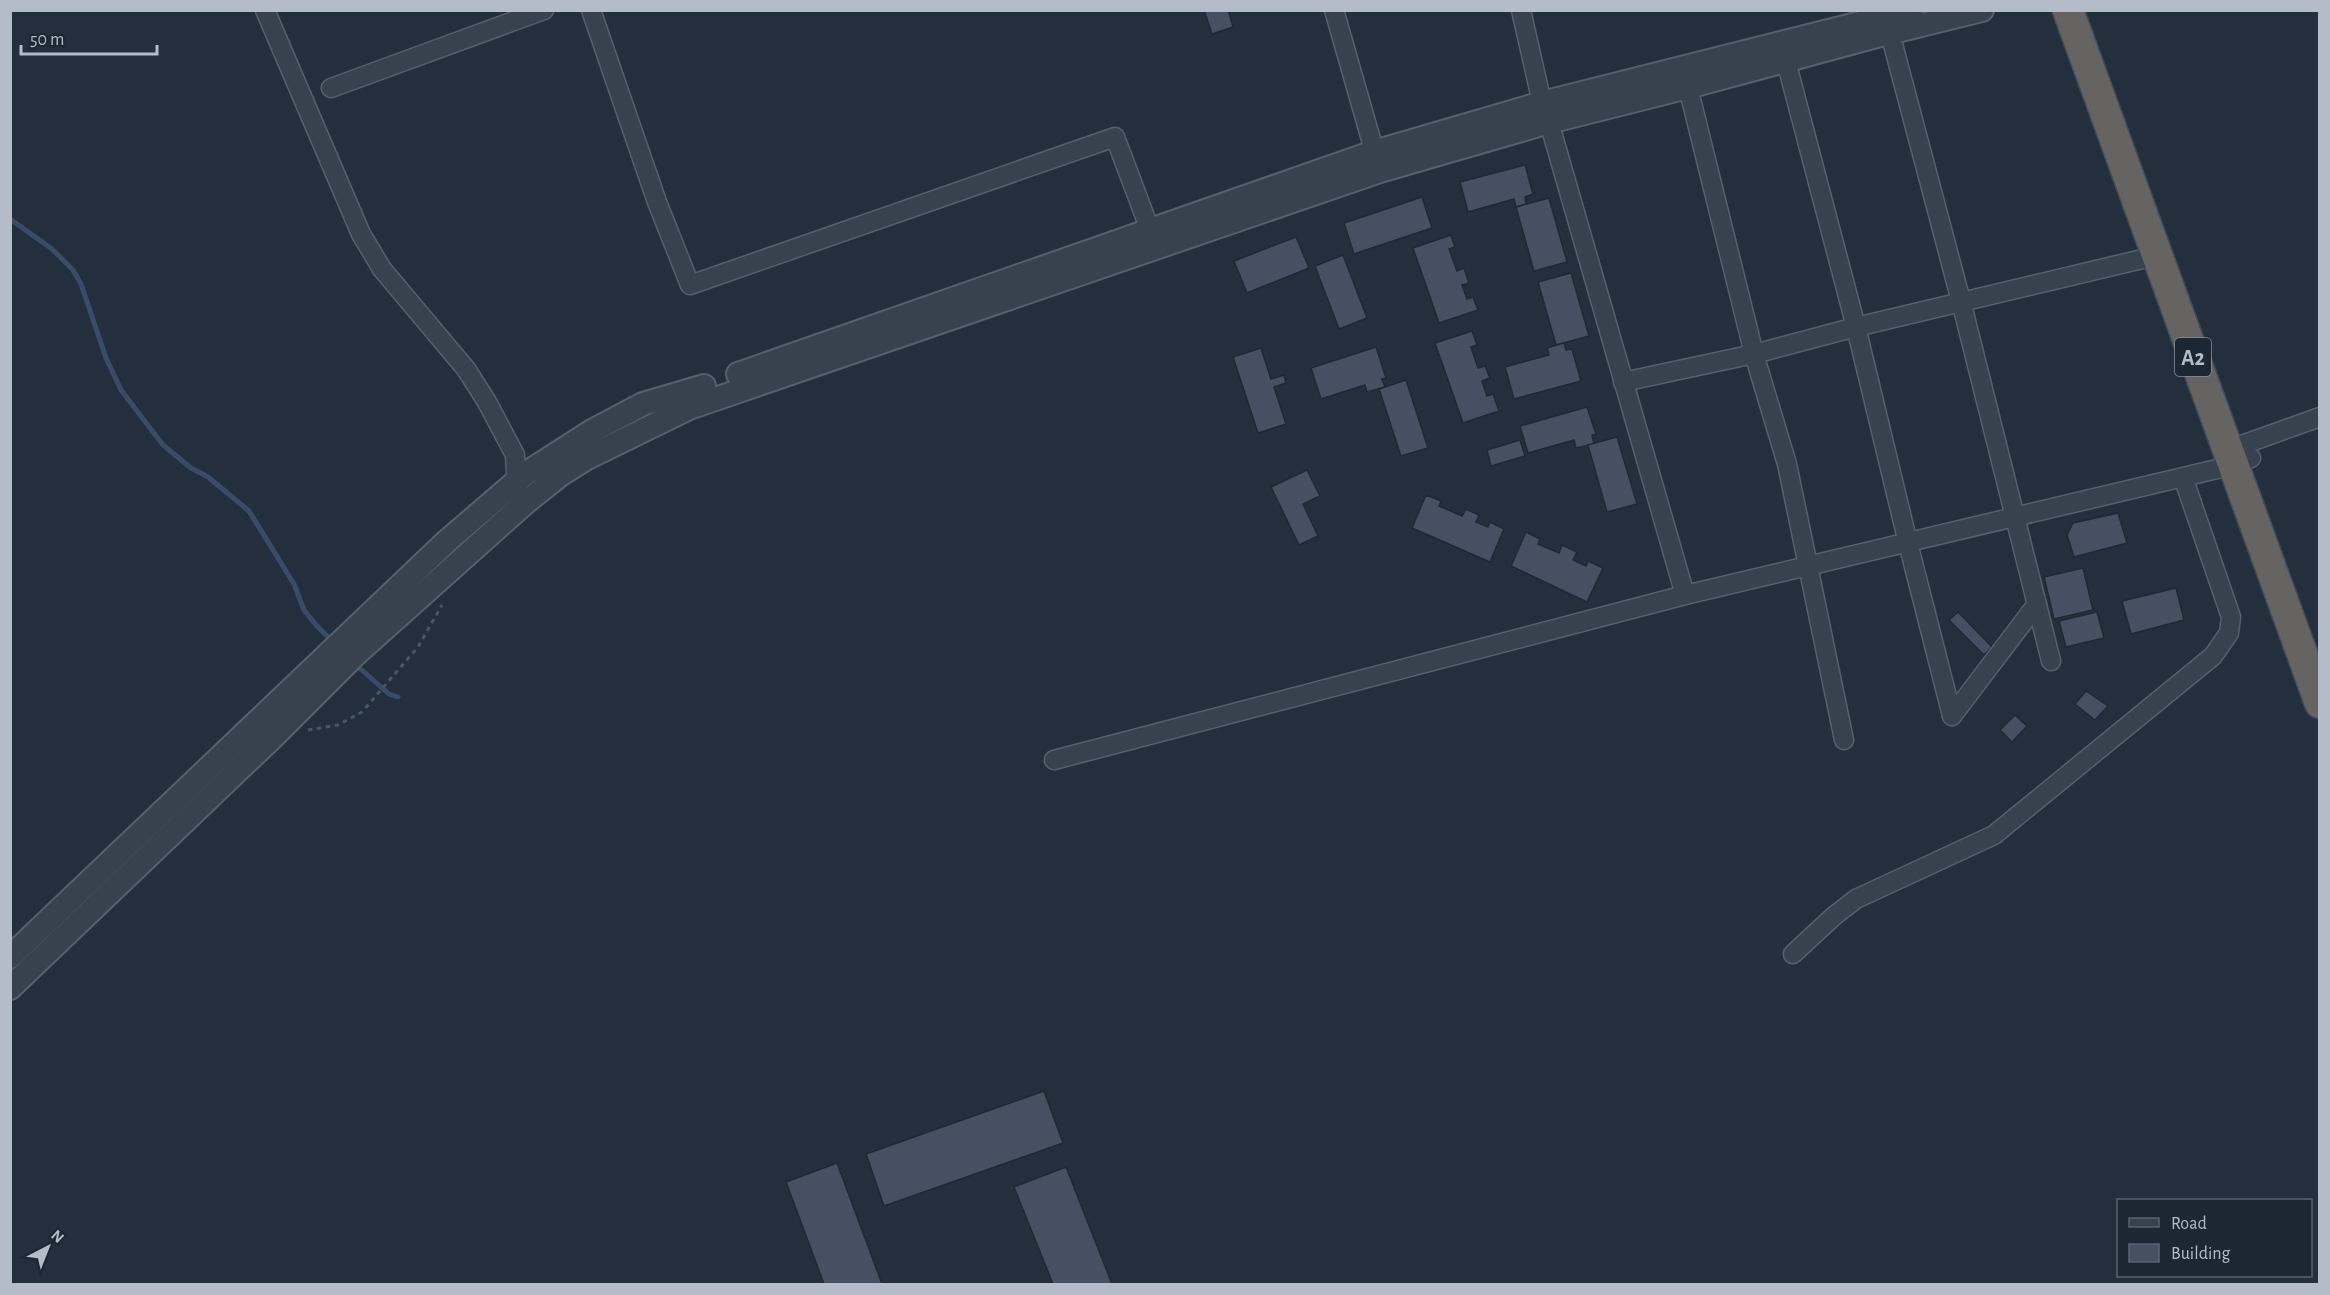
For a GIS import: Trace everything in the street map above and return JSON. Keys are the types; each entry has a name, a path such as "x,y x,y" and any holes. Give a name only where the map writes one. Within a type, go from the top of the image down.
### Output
{"highway":[{"name":"A2","path":"2068,10 2155,256 2319,642"},
{"name":"A2","path":"2088,10 2240,455 2319,703"}],"street":[{"path":"265,10 361,234 382,269 465,369 484,396 515,454 520,493"},
{"path":"331,88 544,10"},
{"path":"591,10 657,202 690,285 1115,137 1150,230"},
{"path":"1334,10 1377,161"},
{"path":"1521,10 1545,112 1685,595"},
{"path":"1545,112 1688,87 1786,61 1912,10"},
{"path":"10,988 275,735 520,493 554,454 643,404 682,394 1150,230 1377,161 1545,112 1877,25 1982,10"},
{"path":"1877,25 1961,302 2051,661"},
{"path":"1786,61 1856,327 1952,716 2037,604"},
{"path":"1688,87 1754,354 1787,464 1844,740"},
{"path":"10,957 447,542 520,493 560,475 587,458 688,408 1377,161"},
{"path":"1623,382 1754,354 1856,327 2155,256"},
{"path":"1054,760 1685,595 2183,477 2240,455 2319,417"},
{"path":"1793,954 1856,899 1994,835 2199,670 2213,656 2229,633 2231,617 2183,477"}],"building":[{"path":"1204,10 1228,10 1233,27 1212,34"},
{"path":"1525,165 1533,194 1525,197 1526,204 1516,207 1514,199 1468,212 1460,182"},
{"path":"1422,197 1432,228 1354,254 1344,223"},
{"path":"1549,198 1567,262 1534,271 1516,207"},
{"path":"1451,235 1455,247 1449,249 1457,271 1464,268 1469,283 1462,285 1467,299 1473,297 1478,310 1439,323 1413,248"},
{"path":"1296,237 1309,268 1247,293 1234,261"},
{"path":"1343,255 1367,318 1339,329 1315,266"},
{"path":"1571,273 1589,336 1556,345 1538,282"},
{"path":"1472,331 1477,345 1471,347 1478,368 1485,366 1490,378 1482,381 1487,396 1493,394 1499,411 1463,423 1435,343"},
{"path":"1564,343 1566,350 1572,349 1581,381 1514,399 1505,367 1549,355 1547,348"},
{"path":"1376,347 1386,378 1382,379 1385,387 1367,392 1365,385 1321,399 1311,368"},
{"path":"1261,348 1271,379 1284,375 1286,383 1274,387 1286,424 1258,433 1233,357"},
{"path":"1406,380 1428,448 1401,456 1379,389"},
{"path":"1587,407 1596,434 1592,435 1594,444 1576,448 1574,440 1528,453 1520,426"},
{"path":"1617,437 1637,504 1607,512 1588,445"},
{"path":"1520,440 1525,456 1491,466 1487,450"},
{"path":"1307,470 1320,496 1303,504 1318,536 1299,545 1271,487"},
{"path":"1426,495 1441,501 1439,506 1462,516 1466,509 1479,515 1476,522 1488,527 1490,522 1504,529 1490,562 1412,528"},
{"path":"2118,513 2127,543 2074,557 2067,535 2073,523"},
{"path":"1526,532 1540,539 1538,544 1559,553 1562,545 1577,552 1573,560 1586,566 1588,561 1603,568 1587,602 1511,566"},
{"path":"2083,568 2093,610 2054,619 2044,577"},
{"path":"2176,588 2184,620 2131,634 2122,601"},
{"path":"1958,612 1992,647 1984,655 1949,620"},
{"path":"2097,612 2104,638 2066,647 2059,621"},
{"path":"2086,691 2108,706 2095,720 2075,704"},
{"path":"2015,715 2027,726 2012,742 2000,730"},
{"path":"1044,1091 1063,1143 884,1206 866,1154"},
{"path":"837,1163 882,1284 824,1284 786,1182"},
{"path":"1066,1167 1112,1284 1053,1284 1014,1187"}],"waterway":[{"path":"10,219 52,249 73,270 81,284 106,358 121,390 163,445 191,468 208,477 249,511 294,584 304,610 333,642"},
{"path":"355,664 389,694 398,697"}]}
